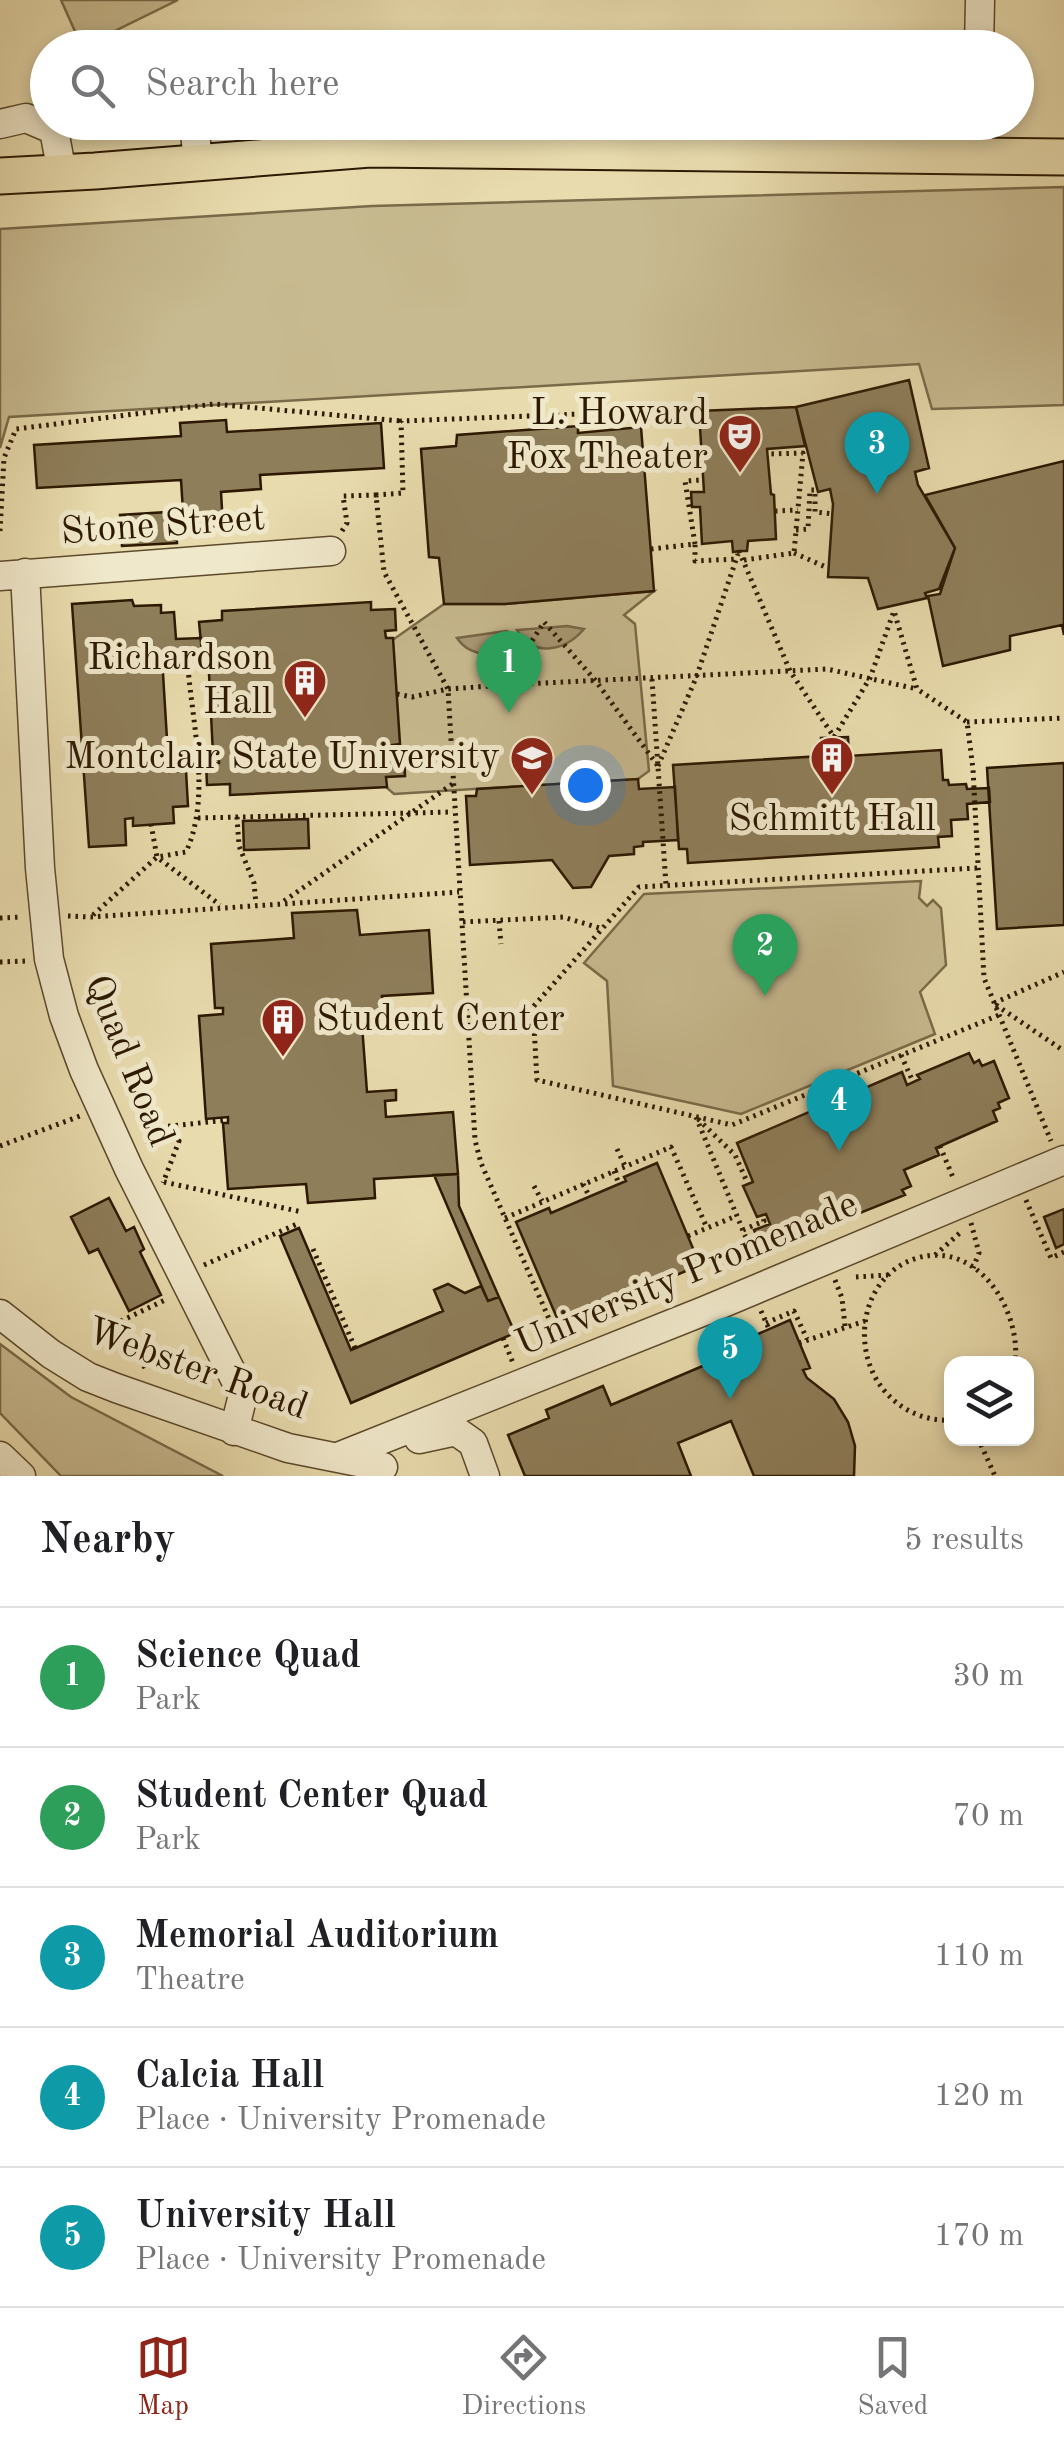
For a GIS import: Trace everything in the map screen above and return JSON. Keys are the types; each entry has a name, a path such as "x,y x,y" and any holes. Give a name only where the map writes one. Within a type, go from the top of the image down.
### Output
{"main road":[{"path":"0,176 198,163 343,140"},
{"path":"983,140 1064,157"}],"street":[{"path":"979,30 980,0"},
{"path":"0,124 30,120"},
{"path":"56,140 62,173"},
{"path":"196,140 198,163"},
{"name":"Stone Street","path":"13,574 331,551"},
{"name":"Quad Road","path":"13,574 49,959 84,1070 243,1395 234,1431"},
{"name":"University Promenade","path":"338,1457 765,1284 827,1270 967,1213 1062,1161"},
{"name":"Webster Road","path":"0,1314 88,1377 288,1448 387,1471 399,1446 428,1436 456,1431 473,1443"},
{"path":"485,1476 473,1443 478,1420 491,1396"},
{"path":"0,1456 21,1476"}],"path":[{"path":"0,531 4,458 16,429 214,404 401,421 632,412 647,427"},
{"path":"376,494 403,493 401,421"},
{"path":"768,454 803,453 794,553"},
{"path":"702,480 685,482 695,560 740,560 794,553 828,568"},
{"path":"796,530 808,529 810,490 815,490 815,512 833,514"},
{"path":"774,511 798,510"},
{"path":"650,549 695,544"},
{"path":"740,560 790,671 834,738 870,678 895,608 917,689"},
{"path":"658,766 740,560"},
{"path":"504,685 545,627 596,680 658,766"},
{"path":"91,917 157,858 186,852 197,828 188,668"},
{"path":"397,694 412,697 448,689 504,685 826,669 917,689 967,722 1064,718"},
{"path":"652,679 666,886"},
{"path":"448,689 475,1140 481,1163 569,1366"},
{"path":"967,722 984,978 1062,1161"},
{"path":"176,772 174,762 219,758"},
{"path":"282,903 454,783"},
{"path":"198,818 454,812"},
{"path":"236,817 239,846 254,882 256,904"},
{"path":"151,824 157,858 223,907"},
{"path":"977,868 639,888 533,1008 537,1080 732,1125 998,1014"},
{"path":"0,918 91,917 459,892"},
{"path":"463,922 562,917 602,928"},
{"path":"499,920 501,944"},
{"path":"994,1003 1064,972"},
{"path":"994,1003 1064,1051"},
{"path":"902,1055 913,1082"},
{"path":"0,1146 88,1113"},
{"path":"696,1117 734,1155 748,1184"},
{"path":"696,1117 765,1284"},
{"path":"144,1149 162,1126 228,1120"},
{"path":"156,1133 179,1141 164,1182 156,1187"},
{"path":"505,1218 671,1146 706,1228"},
{"path":"940,1146 979,1253 973,1268"},
{"path":"616,1149 624,1166"},
{"path":"614,1171 619,1184"},
{"path":"164,1182 302,1212"},
{"path":"583,1184 589,1196"},
{"path":"534,1186 542,1202"},
{"path":"555,1197 560,1209"},
{"path":"1031,1212 1051,1258 1064,1252"},
{"path":"935,1256 967,1213"},
{"path":"742,1230 764,1220 762,1215"},
{"path":"688,1236 737,1216"},
{"path":"145,1368 121,1321 166,1299 161,1288 297,1224"},
{"path":"312,1249 355,1348"},
{"path":"944,1421 916,1415 899,1406 886,1394 867,1358 864,1321 888,1274 918,1258 935,1256 973,1268 994,1286 1007,1306 1014,1328 1015,1356"},
{"path":"827,1270 888,1274"},
{"path":"827,1270 842,1298 845,1326"},
{"path":"766,1323 794,1311 808,1340"},
{"path":"800,1343 864,1321"},
{"path":"982,1446 995,1476"}],"shaded area":[{"path":"61,0 178,0 117,30 74,30"},
{"path":"1064,187 1064,405 932,409 919,364 9,417 0,448 0,229 372,206"},
{"path":"654,591 624,615 635,624 649,771 638,779 394,794 380,782 371,655 444,604 505,604"},
{"path":"567,626 584,629 568,642 550,648 532,645 517,630"},
{"path":"506,631 515,634 510,642 487,654 471,650 457,638"},
{"path":"921,881 919,898 927,906 933,900 941,908 946,965 920,992 935,1034 741,1114 613,1086 607,981 584,963 644,894"},
{"path":"0,1344 71,1397 223,1476 61,1476 0,1413"}],"building":[{"path":"909,380 929,468 915,472 918,485 955,548 939,589 925,593 927,598 878,609 868,578 828,577 833,504 830,489 818,492 796,407"},
{"path":"796,407 805,446 767,449 776,539 748,541 747,551 733,552 732,541 702,544 700,507 692,507 691,492 704,492 699,411"},
{"path":"226,420 227,432 381,423 384,468 260,475 261,489 221,492 223,526 176,529 177,543 122,546 120,515 183,511 181,480 37,488 34,445 181,436 180,423"},
{"path":"578,426 578,433 641,427 654,591 505,604 444,604 439,558 429,557 421,449 456,446 457,435"},
{"path":"1064,461 1064,635 1062,625 1010,636 1010,650 943,666 928,596 940,594 955,548 925,495"},
{"path":"132,600 134,606 161,605 161,613 174,612 176,639 201,638 202,653 162,657 169,772 186,771 188,806 173,807 174,823 133,826 133,818 125,819 126,845 89,847 72,604"},
{"name":"Richardson Hall","path":"371,602 371,610 395,609 396,630 385,631 386,638 393,638 400,744 392,745 392,754 404,753 405,776 386,777 387,787 230,795 230,784 207,785 206,763 219,763 219,755 213,755 208,653 202,653 199,622 222,620 222,611"},
{"name":"Schmitt Hall","path":"848,737 849,756 941,750 943,780 948,780 949,785 966,784 967,789 989,788 990,802 967,804 968,819 951,820 952,836 938,837 939,847 688,863 687,849 679,849 673,765 822,756 821,738"},
{"path":"1064,763 1064,925 997,929 987,768"},
{"path":"638,779 639,789 675,787 678,840 643,842 643,846 634,847 634,854 609,856 591,887 573,888 552,860 470,865 466,796 476,796 477,789"},
{"path":"308,819 309,848 244,850 243,821"},
{"name":"Student Center","path":"357,910 360,935 429,930 433,993 382,996 383,1013 392,1012 393,1023 362,1025 367,1092 396,1090 396,1100 385,1101 386,1117 453,1112 458,1174 374,1179 375,1198 308,1203 306,1184 228,1189 223,1123 228,1123 228,1117 206,1119 199,1016 223,1014 223,1008 215,1008 211,944 294,938 292,913"},
{"path":"969,1053 974,1063 979,1060 982,1066 994,1061 1009,1098 998,1103 1000,1108 993,1111 997,1121 936,1148 939,1155 904,1170 911,1186 902,1190 905,1195 763,1252 754,1230 770,1224 766,1214 757,1217 743,1186 753,1182 737,1143 902,1072 907,1085 920,1079 917,1075"},
{"path":"657,1163 700,1265 667,1279 665,1274 590,1305 593,1311 560,1325 516,1222 549,1208 551,1213 626,1181 624,1177"},
{"path":"458,1174 459,1206 499,1297 488,1301 434,1175"},
{"path":"109,1198 126,1231 134,1227 144,1249 140,1252 161,1295 129,1311 98,1249 89,1253 71,1217"},
{"path":"1064,1209 1064,1244 1056,1248 1044,1217"},
{"path":"299,1228 351,1350 443,1311 434,1290 448,1284 465,1293 481,1286 488,1301 499,1297 515,1333 351,1403 280,1236"},
{"path":"790,1320 810,1368 803,1370 807,1378 834,1399 848,1422 855,1446 854,1476 754,1476 731,1421 678,1443 691,1476 525,1476 508,1435 549,1418 546,1410 603,1386 611,1405 745,1348 742,1341"}],"place":[{"name":"L. Howard Fox Theater","path":"740,474"},
{"name":"Memorial Auditorium","path":"877,494"},
{"name":"Science Quad","path":"509,713"},
{"name":"Richardson Hall","path":"305,719"},
{"name":"Montclair State University","path":"532,796"},
{"name":"Schmitt Hall","path":"832,796"},
{"name":"Student Center Quad","path":"765,996"},
{"name":"Student Center","path":"283,1058"},
{"name":"Calcia Hall","path":"839,1151"},
{"name":"University Hall","path":"730,1399"}]}
